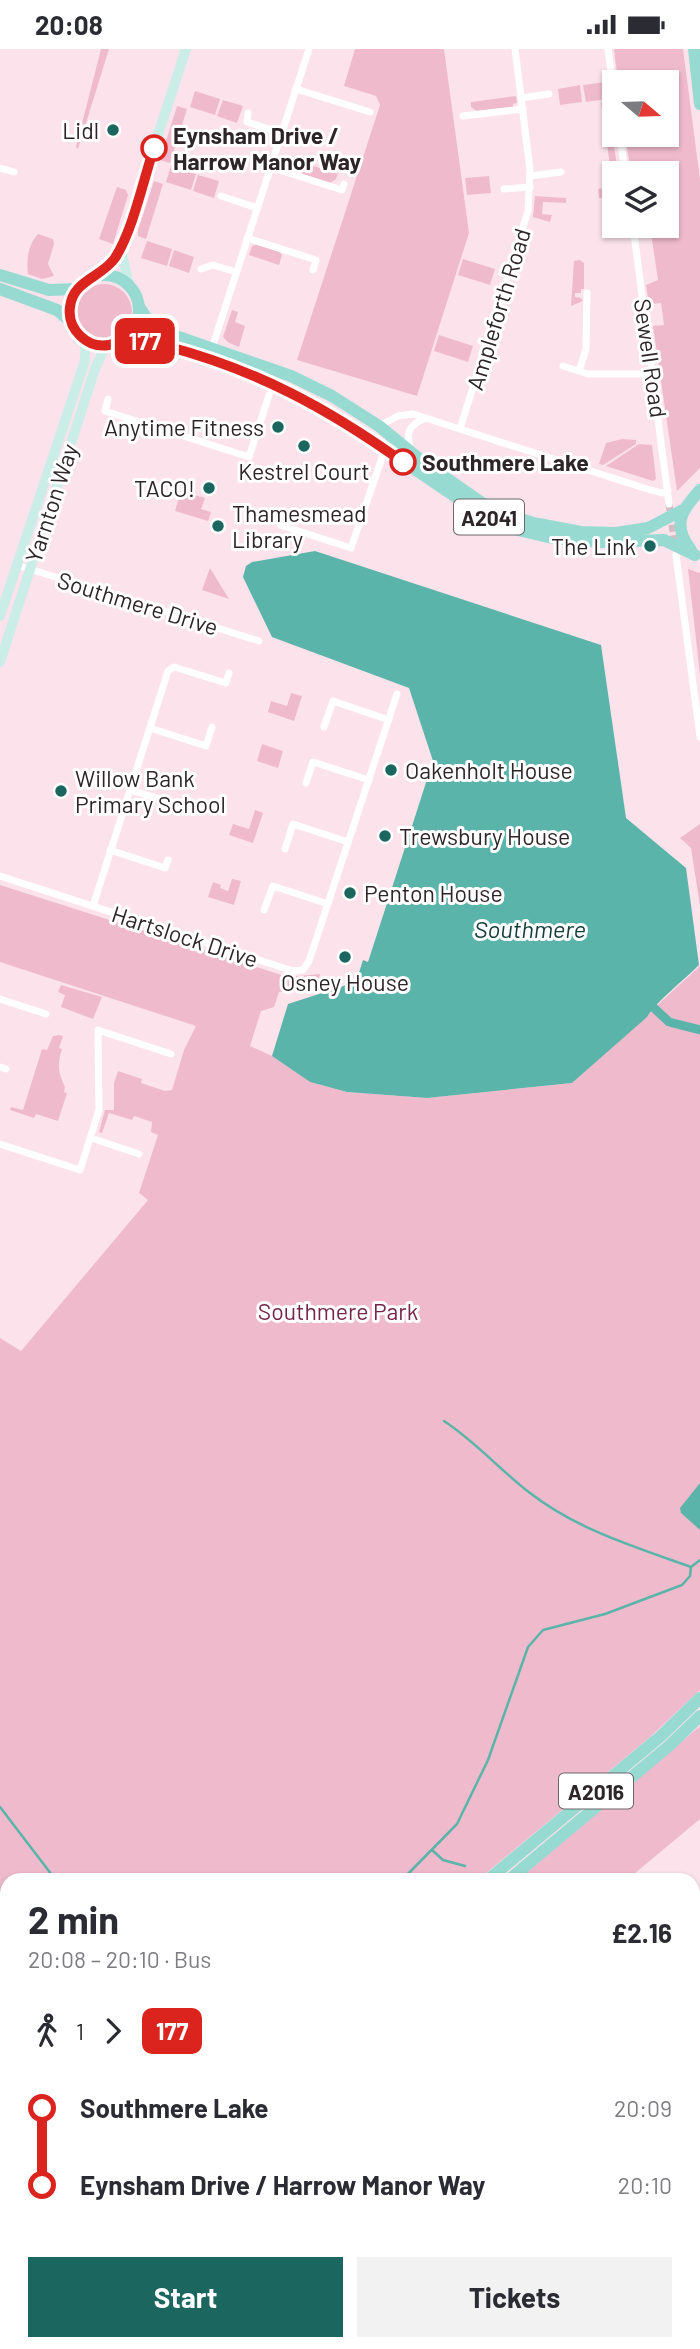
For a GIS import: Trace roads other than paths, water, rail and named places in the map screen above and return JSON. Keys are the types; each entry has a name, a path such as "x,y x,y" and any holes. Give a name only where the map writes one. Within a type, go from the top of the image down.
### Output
{"main road":[{"path":"694,49 700,104"},
{"path":"0,275 49,290 76,289"},
{"path":"71,322 70,305 76,289 90,278 99,275 113,277 130,286"},
{"name":"A2041","path":"130,286 148,321 164,332 302,381 379,426 411,451 419,466 478,512 514,529 552,538 601,542 664,540 697,557"},
{"path":"0,289 57,310 85,340 106,345 125,338 135,326 140,308"},
{"name":"A2041","path":"125,338 175,349 257,377 319,406 385,449 509,515 557,528 616,533 648,528 683,510"},
{"path":"697,557 682,538 680,524 683,510 700,490"},
{"name":"A2016","path":"496,1873 662,1736 700,1698"},
{"name":"A2016","path":"517,1873 670,1745 700,1716"}],"street":[{"path":"99,275 121,248 186,49"},
{"path":"212,348 309,49"},
{"name":"Ampleforth Road","path":"460,429 523,233 530,187 515,49"},
{"path":"608,49 611,70"},
{"path":"296,89 370,112"},
{"path":"521,98 549,94"},
{"path":"463,116 523,109"},
{"path":"248,113 247,122 281,133"},
{"path":"0,167 14,172"},
{"path":"270,167 343,187"},
{"path":"530,176 561,172"},
{"path":"504,189 530,187"},
{"path":"221,196 257,208"},
{"path":"247,238 316,260 313,270"},
{"name":"Sewell Road","path":"635,238 669,504"},
{"path":"121,248 130,286"},
{"path":"201,269 214,265 236,272"},
{"path":"579,372 586,349 587,293"},
{"name":"Yarnton Way","path":"0,616 85,361 85,340"},
{"name":"Yarnton Way","path":"0,662 95,369 106,345"},
{"path":"563,366 588,374 654,374"},
{"path":"108,399 104,411 249,457 269,395"},
{"path":"379,426 408,414 644,488 662,493 668,491"},
{"path":"411,451 408,437 410,428 424,419"},
{"path":"281,525 351,548 385,449"},
{"path":"676,555 700,737"},
{"name":"Southmere Drive","path":"17,565 259,641"},
{"path":"93,906 168,670 174,667 226,683 229,673"},
{"name":"Hartslock Drive","path":"0,876 293,971 303,969 309,961 397,694"},
{"path":"324,727 332,701 389,720"},
{"path":"150,728 206,746 212,727"},
{"path":"306,783 313,762 369,780"},
{"path":"130,790 184,806 187,799"},
{"path":"285,849 293,824 348,842"},
{"path":"110,850 166,868 168,860"},
{"path":"264,910 273,885 328,904"},
{"path":"0,999 47,1014"},
{"path":"0,1145 80,1170 99,1109 98,1030 171,1054"},
{"path":"90,1138 139,1154"}],"water":[{"name":"Southmere","path":"315,551 601,645 626,818 686,868 699,965 647,1017 572,1083 427,1098 347,1092 310,1082 272,1056 288,1004 356,982 363,960 368,962 433,761 409,688 272,637 243,577 246,566 252,562"},
{"path":"700,1483 700,1530 681,1513 680,1508"}],"waterway":[{"path":"653,1007 669,1022 700,1030"},
{"path":"444,1421 548,1506 628,1545 691,1567"},
{"path":"409,1873 457,1824 488,1760 528,1647 543,1630 605,1614 682,1585 690,1576 691,1567 700,1560"},
{"path":"0,1807 50,1873"},
{"path":"432,1850 443,1860 465,1866"}],"tunnel":[{"path":"669,504 675,545"}],"place":[{"name":"Lidl","path":"113,130"},
{"name":"Eynsham Drive / Harrow Manor Way","path":"154,148"},
{"name":"Anytime Fitness","path":"278,427"},
{"name":"Kestrel Court","path":"304,446"},
{"name":"Southmere Lake","path":"403,462"},
{"name":"TACO!","path":"209,488"},
{"name":"Thamesmead Library","path":"218,526"},
{"name":"The Link","path":"650,546"},
{"name":"Oakenholt House","path":"391,770"},
{"name":"Willow Bank Primary School","path":"61,791"},
{"name":"Trewsbury House","path":"385,836"},
{"name":"Penton House","path":"350,893"},
{"name":"Osney House","path":"345,957"}],"park label":[{"name":"Southmere Park","path":"338,1311"}]}
